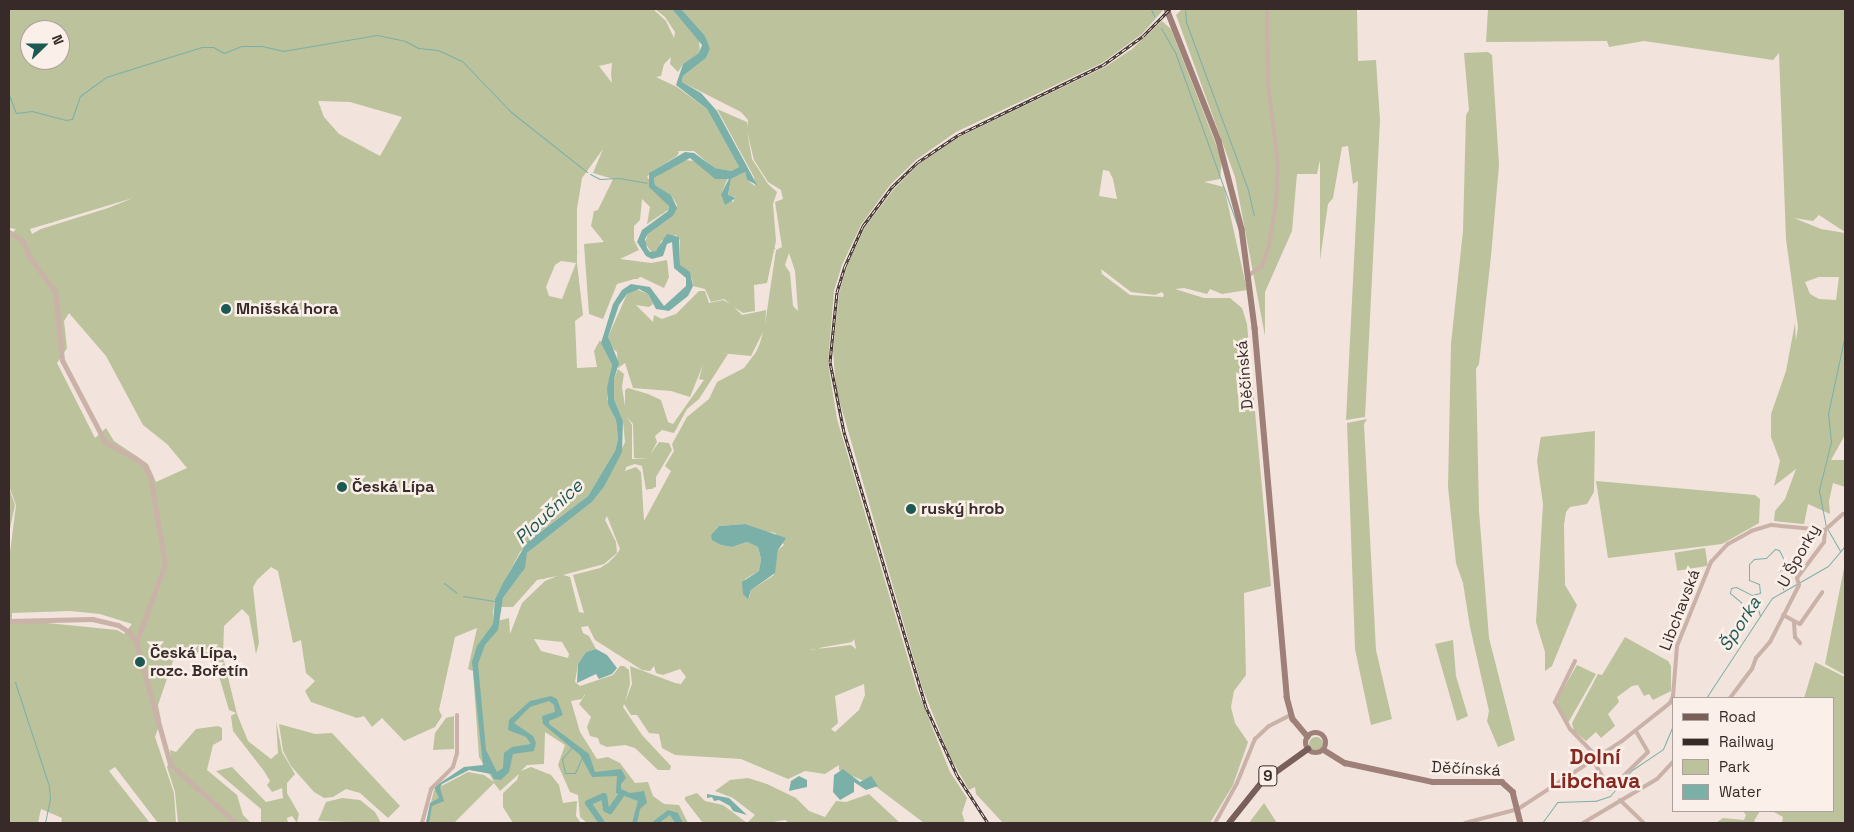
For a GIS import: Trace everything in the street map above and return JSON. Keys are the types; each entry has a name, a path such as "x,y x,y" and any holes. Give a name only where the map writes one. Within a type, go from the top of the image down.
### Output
{"main road":[{"name":"Děčínská","path":"1168,9 1228,170 1249,275 1291,715"},
{"path":"1291,715 1308,737 1308,749 1317,753 1324,750 1323,736 1316,734 1308,737"},
{"name":"9","path":"1229,823 1262,782 1308,749"},
{"name":"Děčínská","path":"1324,750 1345,763 1433,782 1502,782 1512,790 1521,823"}],"street":[{"path":"1249,275 1262,266 1269,246 1276,202 1278,166 1268,83 1267,9"},
{"path":"9,232 23,241 30,258 55,291 62,360 105,442 135,458 144,465 150,476 165,564 136,643"},
{"name":"U Šporky","path":"1731,697 1752,669 1756,658 1770,642 1799,586 1797,580 1824,542 1827,529 1843,514"},
{"name":"Libchavská","path":"1672,697 1675,650 1716,555 1728,544 1762,526 1827,529"},
{"path":"1783,615 1794,623 1800,624 1822,592"},
{"path":"9,621 99,620 118,625 129,632 136,643 170,764 236,823"},
{"path":"1794,623 1795,637 1800,643"},
{"path":"1575,661 1555,702 1570,729 1594,757 1610,789 1648,752 1636,731"},
{"name":"Libchavská","path":"1465,823 1518,809 1636,731 1672,699"},
{"path":"422,823 431,789 453,767 457,753 457,715"},
{"path":"1214,823 1237,783 1255,739 1269,726 1291,715"},
{"path":"1583,823 1657,779 1672,763"},
{"path":"1620,800 1644,823"}],"green space":[{"path":"9,9 654,9 666,21 674,38 675,32 665,17 655,9 672,9 699,41 700,53 683,64 678,72 670,64 671,57 664,64 661,76 656,77 677,87 707,109 739,167 731,171 714,168 694,151 680,151 677,152 679,152 677,156 651,172 647,177 669,204 668,210 647,224 650,207 642,199 640,220 634,226 634,240 639,250 620,259 651,263 667,260 669,277 664,288 641,277 617,284 603,319 589,314 584,244 604,242 591,226 594,211 598,210 613,179 593,173 603,149 582,178 577,209 577,263 583,315 575,321 577,368 597,367 594,351 600,340 612,365 607,399 616,420 618,439 615,451 588,496 536,535 520,552 495,599 493,613 494,622 509,618 510,634 522,603 545,581 557,576 537,580 513,607 501,607 503,598 522,572 527,553 592,502 604,487 625,442 623,421 614,399 614,379 618,369 624,374 622,387 625,406 625,390 628,388 648,394 661,400 668,422 673,424 704,380 699,379 703,365 690,397 671,391 633,388 625,363 618,368 617,352 609,346 608,337 627,294 636,289 648,294 653,304 649,307 636,305 653,322 654,315 662,319 676,314 699,291 705,291 709,303 723,300 730,304 724,299 711,302 705,289 693,286 692,278 680,265 680,240 676,235 661,241 659,249 652,253 645,243 648,234 673,216 677,205 671,195 655,185 654,178 684,160 695,161 715,179 728,178 721,194 733,202 736,197 728,196 731,179 745,172 747,180 755,186 754,177 717,109 747,122 747,128 748,120 741,112 682,82 683,76 706,58 710,49 681,9 1164,9 1142,34 1102,63 956,132 916,160 890,185 861,225 842,265 834,291 828,363 837,419 917,689 950,772 967,798 962,813 965,823 924,823 875,786 839,770 839,765 825,774 805,771 788,779 741,759 675,755 662,748 659,734 649,733 637,715 631,715 624,704 623,707 642,735 671,766 670,770 658,770 635,748 625,745 607,747 600,744 598,738 590,736 587,727 591,717 579,704 585,695 585,694 582,699 571,701 580,732 597,759 608,757 620,763 635,783 648,782 653,796 664,804 679,805 688,823 587,823 580,817 578,795 570,792 558,765 565,745 545,732 544,764 527,765 521,771 531,767 551,775 559,785 563,803 577,801 576,816 581,823 513,823 503,807 503,793 517,780 519,774 500,791 494,783 454,823 426,823 434,790 468,772 484,775 494,782 479,757 473,671 468,669 477,628 455,637 439,710 442,716 435,727 404,741 382,718 372,727 364,716 357,718 311,702 305,691 315,681 306,673 301,640 293,643 278,571 271,567 257,580 253,587 259,643 256,654 249,616 242,609 224,626 223,657 237,714 248,741 271,759 278,753 276,721 282,752 295,774 287,783 287,793 299,814 297,823 292,816 287,818 288,823 261,823 261,809 216,771 232,767 266,802 283,798 282,788 272,792 267,785 270,781 264,771 233,731 231,716 236,713 229,710 218,673 207,655 199,652 173,661 158,705 161,720 155,737 174,793 176,823 158,823 115,767 109,771 150,823 61,823 62,818 41,809 38,823 9,823 9,623 47,623 117,630 124,634 132,624 100,614 70,611 12,613 12,619 9,619 9,561 16,505 9,486 9,236 16,229 9,228","holes":["612,63 612,83 599,66","318,101 350,102 402,117 380,156 339,134 324,117","747,131 754,160 768,182 781,190 783,199 775,202 782,247 776,250 765,324 766,310 742,315 734,307 743,313 755,311 754,285 767,283 776,241 773,204 777,192 768,184 752,159","133,198 41,229 32,234 30,229","789,253 795,271 798,311 793,306 790,273 785,265","561,261 576,263 562,299 549,296 546,287 555,265","69,313 106,356 143,425 167,444 187,468 156,482 148,464 114,441 106,428 95,438 57,363 67,348 64,321","763,332 756,352 744,368 717,382 709,399 687,417 672,444 674,451 665,466 671,471 644,521 641,472 636,467 625,471 626,467 635,464 642,466 646,490 656,487 656,477 672,450 669,443 659,442 650,455 657,442 655,436 662,430 674,433 687,409 699,399 728,354 720,353 751,356","627,417 633,424 634,458 649,458 632,459 632,425","607,516 620,549 617,554 608,563 600,568 573,575 584,613 579,612 570,577 563,575 604,564 617,553 616,542 605,520","745,524 757,530 775,533 784,545 778,550 774,575 751,590 749,598 745,579 759,571 761,559 758,547 747,542 732,547 721,545 711,535 719,526","588,626 595,640 642,670 650,671 654,666 656,673 663,675 680,669 686,677 681,684 675,683 630,666 632,684 625,702 630,684 629,670 624,666 620,666 613,675 580,686 575,682 578,664 586,652 596,649 589,636 583,633 581,627","534,639 562,642 569,654 568,658 541,651","854,639 856,649 851,645 808,650 852,642","864,684 865,695 859,710 835,732 831,729 838,723 835,696"]},
{"path":"1182,9 1357,9 1358,61 1376,60 1380,120 1365,417 1346,420 1358,181 1353,184 1348,146 1342,147 1333,198 1328,204 1320,260 1320,160 1317,174 1297,174 1292,231 1265,292 1265,336 1235,177 1176,15"},
{"path":"1488,9 1845,9 1845,232 1819,215 1813,221 1794,218 1821,229 1845,233 1845,435 1831,460 1845,460 1845,487 1833,483 1829,501 1830,514 1808,504 1804,524 1774,521 1775,511 1785,499 1796,469 1774,486 1780,461 1771,437 1771,414 1786,371 1795,323 1796,341 1798,327 1786,239 1779,53 1773,60 1644,41 1609,47 1607,41 1486,42","holes":["1819,277 1839,277 1836,300 1819,299 1810,294 1805,282"]},
{"path":"1162,21 1171,29 1222,160 1220,179 1204,182 1224,187 1247,290 1222,294 1210,289 1207,294 1184,288 1175,289 1204,298 1230,298 1242,308 1247,324 1271,586 1244,593 1246,675 1234,691 1231,707 1235,723 1248,742 1233,785 1210,823 1003,823 976,794 975,787 969,790 950,757 922,687 836,389 833,351 839,293 847,266 865,227 894,189 919,164 959,137 1105,67 1132,49","holes":["1103,170 1109,171 1113,179 1117,199 1099,196","1101,269 1131,292 1155,295 1162,292 1164,295 1163,297 1130,295 1102,274"]},
{"path":"1488,52 1492,55 1499,165 1479,364 1476,369 1479,511 1489,638 1515,740 1498,747 1487,721 1489,711 1470,627 1463,583 1456,563 1448,487 1451,344 1463,231 1466,115 1469,110 1464,53"},
{"path":"1367,419 1364,424 1376,650 1392,719 1371,725 1355,649 1347,423"},
{"path":"1595,431 1594,492 1587,504 1570,507 1566,512 1564,525 1565,585 1577,605 1552,666 1545,671 1545,652 1536,622 1543,504 1537,461 1540,441 1541,437"},
{"path":"1596,481 1755,495 1760,499 1759,523 1722,544 1608,558"},
{"path":"9,488 15,505 9,533"},
{"path":"1705,548 1708,566 1677,571 1674,553"},
{"path":"1845,563 1845,675 1825,664"},
{"path":"1625,637 1668,661 1671,666 1671,691 1653,700 1649,694 1644,696 1638,685 1632,686 1617,697 1619,702 1608,714 1615,726 1601,738 1596,732 1586,741 1574,731 1572,723 1598,674 1602,675"},
{"path":"1453,640 1456,676 1468,716 1457,721 1435,644"},
{"path":"1815,662 1845,677 1845,823 1782,823 1783,817 1774,812 1834,812 1834,697 1804,697"},
{"path":"1577,665 1596,674 1568,723 1558,704 1558,698"},
{"path":"454,716 454,749 433,750 435,733 446,718"},
{"path":"279,724 315,734 332,733 400,806 388,818 360,793 346,789 333,797 324,798 314,792 291,766 283,751"},
{"path":"218,726 222,728 222,740 213,745 207,770 237,795 243,815 251,823 178,823 175,792 167,767 171,760 170,750 176,752 196,729"},
{"path":"1313,737 1319,737 1323,744 1319,751 1313,751 1309,747 1309,741"},
{"path":"748,778 767,784 796,798 809,811 825,817 836,801 846,802 869,794 900,823 789,823 785,820 768,823 747,823 755,815 733,798 715,791 730,780"},
{"path":"697,793 705,801 723,805 747,823 703,823 685,800 685,797"},
{"path":"342,798 360,800 375,812 381,823 318,821 326,802"},
{"path":"1264,803 1277,823 1249,823"},
{"path":"1744,812 1759,812 1754,821 1758,823 1716,823 1723,818 1744,820 1746,815"}],"water":[{"path":"672,9 681,9 705,36 710,49 706,58 683,76 682,82 701,93 717,111 757,185 747,180 745,172 731,179 728,195 736,198 725,205 721,194 729,179 715,179 690,158 654,178 655,185 671,195 677,208 673,216 648,234 645,239 647,248 650,252 656,251 667,234 679,237 680,265 690,272 693,286 688,296 669,311 656,309 648,294 639,289 627,294 619,305 608,337 619,363 614,379 614,399 623,421 622,452 604,487 592,502 527,553 525,568 503,598 498,630 485,645 478,664 486,750 497,772 503,768 504,753 512,747 531,744 526,737 508,730 509,720 530,701 551,696 557,699 563,715 549,721 549,724 589,754 595,772 621,769 626,778 621,784 621,789 630,793 644,791 647,803 640,809 637,823 632,823 638,801 616,793 617,776 592,777 580,755 543,724 542,716 555,712 554,705 549,701 530,707 514,723 533,736 536,743 534,751 513,754 509,772 501,780 494,779 491,774 469,770 442,784 440,788 444,801 432,806 429,823 426,823 430,803 439,798 434,787 464,767 483,765 472,662 477,646 493,624 495,599 503,583 527,542 588,496 615,451 618,439 616,420 608,404 607,388 612,365 601,343 613,304 622,290 631,284 650,287 664,306 686,286 686,278 674,268 672,242 667,244 663,256 652,259 646,256 637,242 642,230 668,211 669,206 649,187 649,173 685,152 694,153 715,168 731,171 739,167 707,109 676,85 683,64 699,53 702,45"},
{"path":"745,524 786,538 778,550 775,573 751,590 748,599 743,594 742,582 759,571 761,559 758,547 747,542 732,547 721,545 712,540 711,535 719,526"},
{"path":"596,649 607,655 617,668 612,674 599,679 596,674 577,683 578,664 586,652"},
{"path":"843,769 860,782 871,776 878,786 866,790 854,782 854,792 840,800 833,792 834,775"},
{"path":"799,776 807,780 807,787 789,791 791,781"},
{"path":"707,794 729,798 747,815 733,811 730,806 719,800 714,801 712,797 707,798"},
{"path":"668,810 678,813 683,823 675,823 670,815 659,823 651,823"}],"waterway":[{"path":"1151,9 1154,16"},
{"path":"1185,9 1186,22 1248,190 1254,215"},
{"path":"1161,28 1175,52 1239,230"},
{"path":"9,95 16,113 32,111 65,120 72,119 80,96 106,77 202,47 213,47 224,53 241,46 262,46 283,51 377,35 405,41 418,48 438,50 462,61 511,112 587,172"},
{"path":"590,174 600,179 619,178 647,183"},
{"path":"1826,527 1819,490 1831,442 1828,414 1845,334"},
{"path":"1828,530 1840,551"},
{"name":"Šporka","path":"1707,697 1772,598 1828,566 1845,546 1845,536"},
{"path":"1760,616 1756,602 1749,609 1730,593 1731,588 1736,587 1752,595 1760,593 1759,584 1749,580 1749,564 1754,559 1766,558 1775,549 1779,550 1784,560 1779,574 1783,589"},
{"path":"444,583 457,593"},
{"path":"463,596 496,601"},
{"path":"15,682 49,786 50,799 45,823"},
{"name":"Šporka","path":"1542,823 1557,802 1595,801 1610,796 1632,770 1663,749 1672,727"},
{"path":"572,747 562,759 565,773 575,773 582,757"},
{"path":"602,823 588,803 604,796 606,809 610,811 622,794"}],"railway":[{"path":"988,823 957,775 926,707 844,432 830,362 837,292 845,266 863,226 892,187 918,162 958,135 1103,65 1143,36 1170,9"}],"place":[{"name":"Mnišská hora","path":"226,309"},
{"name":"Česká Lípa","path":"342,487"},
{"name":"ruský hrob","path":"911,509"},
{"name":"Česká Lípa, rozc. Bořetín","path":"140,662"}],"district":[{"name":"Dolní Libchava","path":"1595,769"}],"water label":[{"name":"Ploučnice","path":"549,512"}]}
